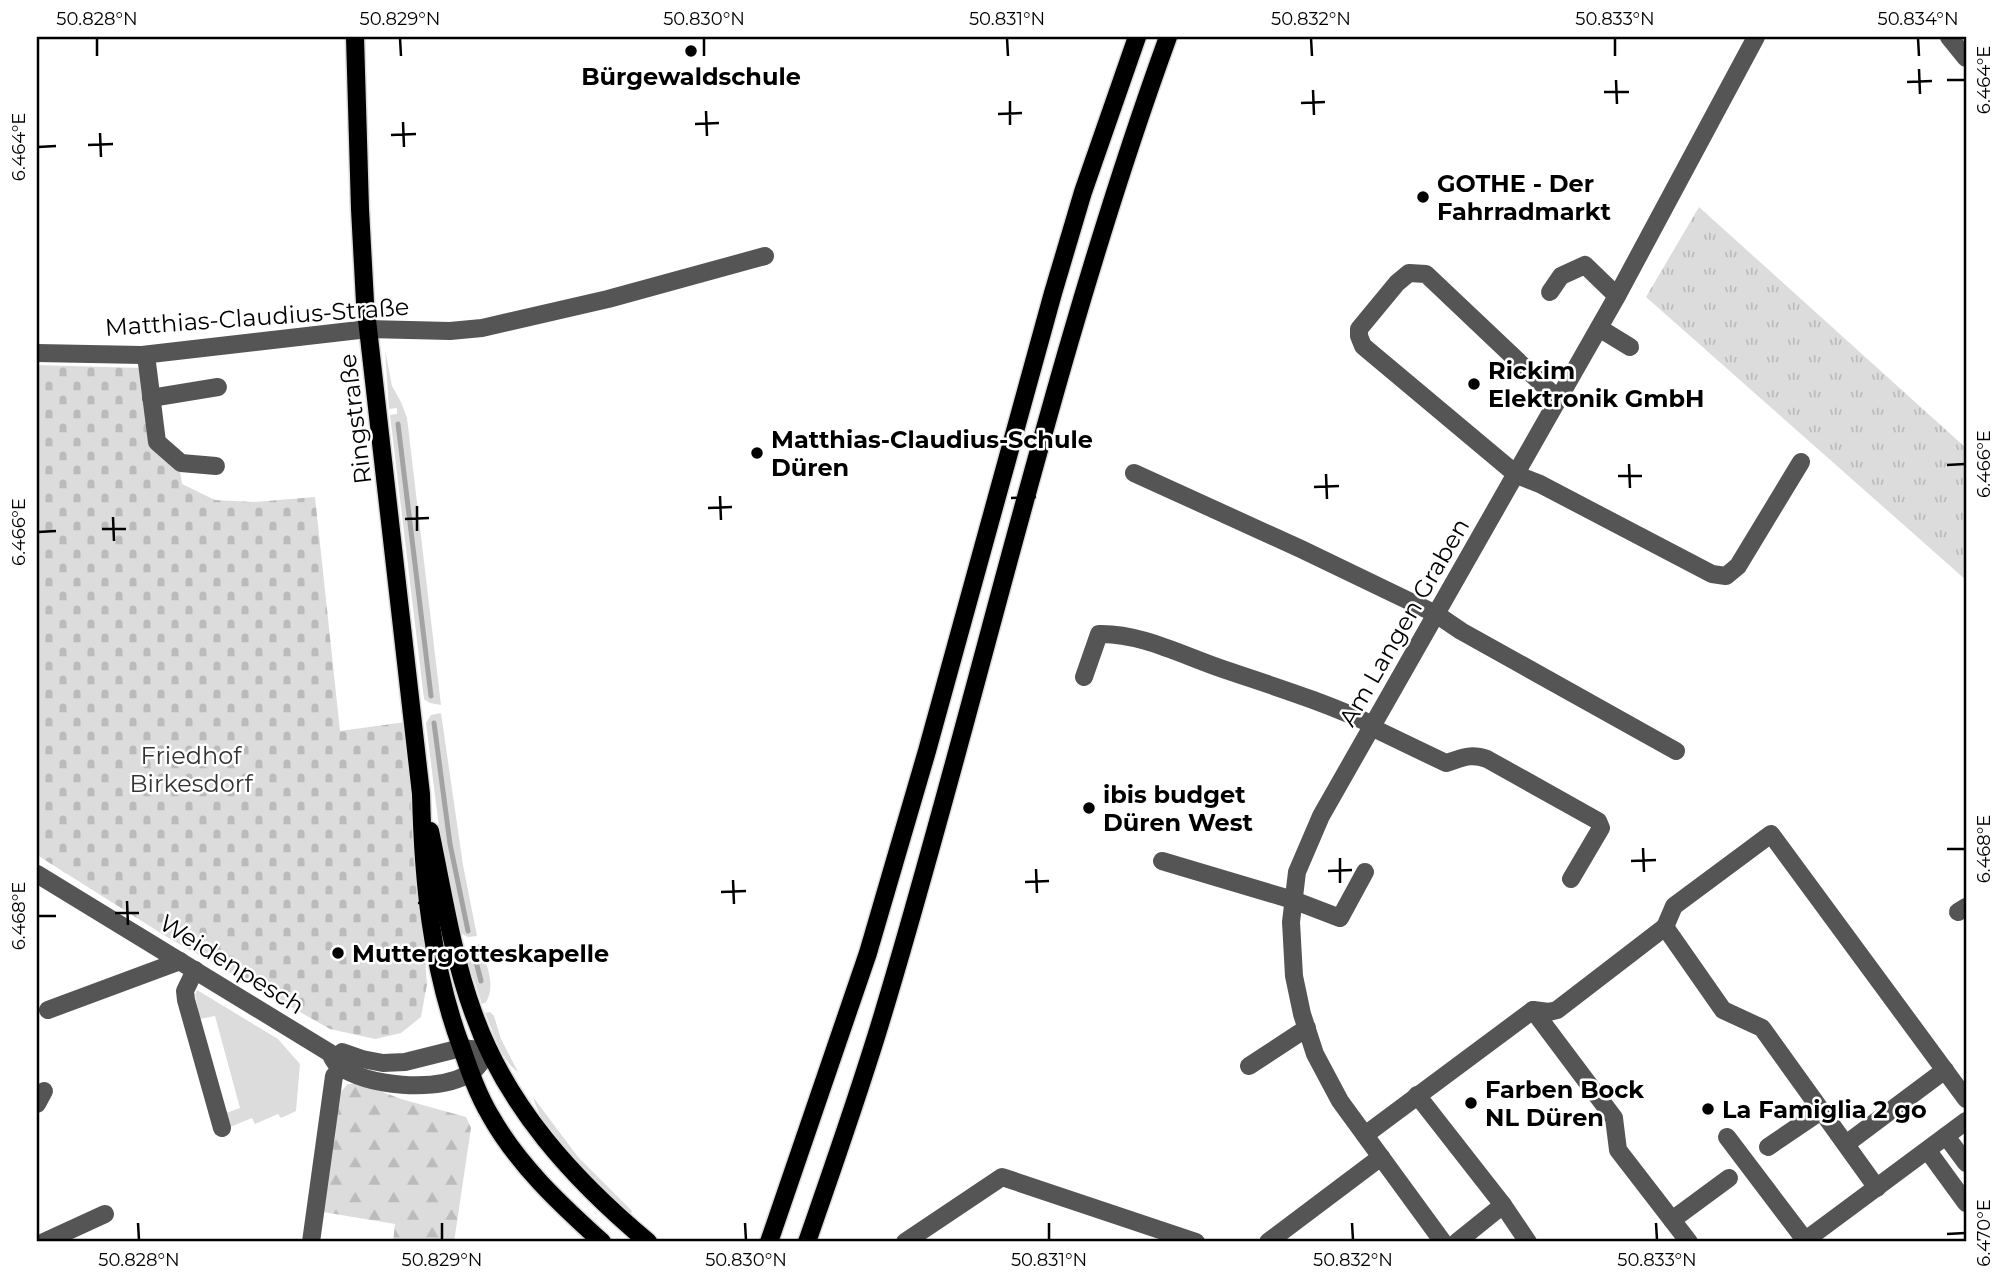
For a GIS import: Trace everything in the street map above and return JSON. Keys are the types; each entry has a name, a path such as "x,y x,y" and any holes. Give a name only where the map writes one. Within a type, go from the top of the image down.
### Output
{"main road":[{"name":"Ringstraße","path":"355,37 360,209 369,329 421,794 423,866 434,944 449,1015 470,1074 490,1116 515,1153 564,1207 602,1242"},
{"path":"761,1242 772,1234 879,916 1083,192 1137,37"},
{"path":"807,1242 883,1015 1032,472 1111,202 1168,37"},
{"name":"Ringstraße","path":"421,794 454,947 472,1011 489,1051 511,1092 548,1143 591,1189 648,1242"}],"street":[{"name":"Am Langen Graben","path":"1443,1242 1340,1101 1315,1054 1294,976 1291,922 1297,872 1321,816 1559,400 1756,37"},
{"path":"1949,37 1966,58"},
{"name":"Matthias-Claudius-Straße","path":"37,353 146,355 369,329 450,331 482,328 608,299 765,256"},
{"path":"1550,292 1561,276 1585,265 1617,296"},
{"path":"1559,400 1426,274 1409,273 1397,283 1359,329 1363,346 1517,475 1540,484 1712,574 1726,576 1738,566 1801,462"},
{"path":"1599,328 1630,347"},
{"path":"146,355 157,442 181,463 216,466"},
{"path":"151,397 218,387"},
{"path":"1134,473 1436,614 1461,632 1676,751"},
{"path":"1084,677 1099,634 1112,634 1144,642 1275,687 1372,726 1446,763 1474,754 1487,759 1598,821 1601,828 1571,879"},
{"path":"1365,1135 1534,1010 1557,1010 1665,927 1674,906 1771,834 1966,1100"},
{"path":"1162,861 1293,900 1340,918 1365,873"},
{"name":"Weidenpesch","path":"37,874 330,1053 336,1065 346,1061 373,1080 416,1084 436,1085 470,1074"},
{"path":"1665,927 1723,1010 1762,1028 1877,1188"},
{"path":"48,1010 187,965 186,1000 222,1128"},
{"path":"1534,1010 1614,1118 1618,1150 1689,1242"},
{"path":"1248,1066 1307,1028"},
{"path":"311,1242 334,1076 346,1061 405,1062 461,1048 489,1051"},
{"path":"470,1074 489,1051"},
{"path":"1846,1144 1945,1070"},
{"path":"1418,1095 1503,1205 1528,1242"},
{"path":"1768,1147 1821,1111"},
{"path":"1727,1138 1804,1241 1966,1121"},
{"path":"1947,1136 1966,1163"},
{"path":"1928,1151 1966,1203"},
{"path":"1268,1242 1381,1157"},
{"path":"905,1242 1002,1177 1196,1242"},
{"path":"1672,1220 1729,1178"},
{"path":"1457,1242 1503,1205"},
{"path":"44,1242 105,1214"}],"green space":[{"path":"1699,207 1966,448 1966,580 1646,297"},
{"path":"385,350 392,386 407,418 441,705 424,699 390,415 397,414 397,408 389,409"},
{"name":"Friedhof Birkesdorf","path":"37,365 140,368 150,445 180,470 182,484 215,500 253,502 315,497 340,731 406,722 427,984 421,1017 401,1033 375,1039 330,1029 167,937 37,855"},
{"path":"441,713 463,865 477,936 468,937 460,933 442,852 426,723 431,715"},
{"path":"480,944 490,981 489,995 482,1004 466,957 470,947"},
{"path":"197,990 278,1039 300,1064 296,1111 281,1118 278,1114 255,1124 252,1118 230,1127 226,1113 240,1108 215,1016 200,1019 195,995"},
{"path":"490,1012 518,1072 498,1045 485,1013"},
{"path":"348,1084 362,1084 401,1099 466,1117 471,1128 454,1242 393,1242 395,1224 323,1212 338,1095"},
{"path":"533,1097 578,1157 632,1211 630,1216 560,1145 539,1113"}],"waterway":[{"path":"398,424 431,696"},
{"path":"434,723 450,844 468,931"},
{"path":"474,954 481,981"}],"place":[{"name":"Bürgewaldschule","path":"691,51"},
{"name":"GOTHE - Der Fahrradmarkt","path":"1423,197"},
{"name":"Rickim Elektronik GmbH","path":"1474,384"},
{"name":"Matthias-Claudius-Schule Düren","path":"757,453"},
{"name":"ibis budget Düren West","path":"1089,808"},
{"name":"Muttergotteskapelle","path":"338,953"},
{"name":"Farben Bock NL Düren","path":"1471,1103"},
{"name":"La Famiglia 2 go","path":"1708,1109"}]}
